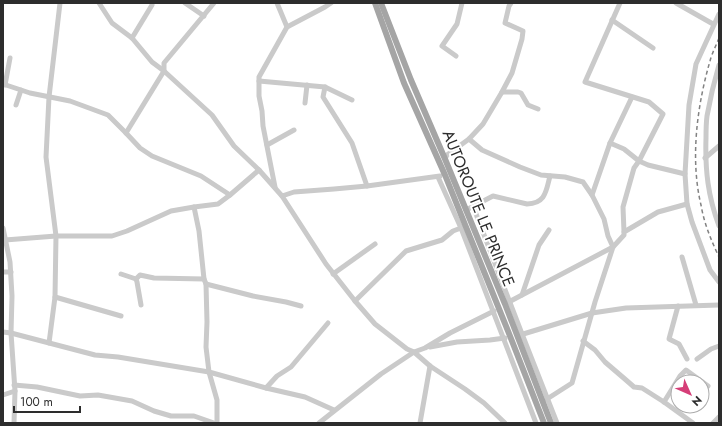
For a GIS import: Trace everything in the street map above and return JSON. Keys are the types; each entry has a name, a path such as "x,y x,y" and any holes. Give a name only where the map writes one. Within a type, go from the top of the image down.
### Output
{"main road":[{"name":"AUTOROUTE LE PRINCE","path":"375,3 404,83 445,175 499,309 507,337 544,423"},
{"name":"AUTOROUTE LE PRINCE","path":"381,3 411,80 507,303 551,423"}],"street":[{"path":"50,343 55,297 56,236 46,157 48,98 60,3"},
{"path":"99,3 112,23 132,38 152,62 212,115 234,146 275,187 333,274 375,324 407,349 414,352 430,366 484,403 505,423"},
{"path":"185,3 204,16"},
{"path":"126,133 164,71 164,63 214,3"},
{"path":"277,3 287,27"},
{"path":"275,187 258,96 259,77 287,27 331,3"},
{"path":"456,56 442,46 456,24 462,3"},
{"path":"445,159 469,139 483,124 512,73 523,31 504,23 511,3"},
{"path":"473,206 507,303 613,247 624,235 623,208 634,168 663,114 648,102 585,82 620,3"},
{"path":"676,3 713,24"},
{"path":"132,38 152,5"},
{"path":"719,14 713,24 696,64 689,105 685,174 687,204 692,222 710,270 719,282"},
{"path":"612,20 653,48"},
{"path":"10,58 4,84 30,94 70,101 108,115 140,148 152,156 201,176 230,195"},
{"path":"719,65 712,90 707,118 705,158 707,184 714,213 719,226"},
{"path":"259,81 325,87 352,100"},
{"path":"305,103 306,85"},
{"path":"325,87 323,97 352,143 367,186"},
{"path":"16,105 21,90"},
{"path":"502,92 521,93 528,105 538,109"},
{"path":"592,195 610,143 632,97"},
{"path":"266,145 294,130"},
{"path":"469,139 482,150 541,175 583,182 592,195 604,219 608,236 613,247 583,341 572,383 548,399"},
{"path":"610,143 624,149 639,161 685,174"},
{"path":"705,158 719,146"},
{"path":"6,240 56,236 112,236 127,231 171,211 218,204 259,170"},
{"path":"282,196 294,192 367,186 445,175"},
{"path":"466,210 493,196 532,204 545,195 550,176"},
{"path":"438,177 460,228 492,312 507,337 536,423"},
{"path":"624,232 658,212 687,204"},
{"path":"3,395 14,388 37,387 80,396 98,395 132,401 154,411 171,416 194,416 215,423 217,400 209,372 206,347 207,322 205,282 199,231 194,207"},
{"path":"714,213 719,209"},
{"path":"3,228 11,272 11,333 14,423"},
{"path":"355,301 406,251 442,240 453,231 460,228"},
{"path":"522,295 538,245 549,230"},
{"path":"333,274 375,244"},
{"path":"682,257 696,305"},
{"path":"3,272 11,272"},
{"path":"121,274 136,279"},
{"path":"136,279 140,275 154,278 205,282 253,296 301,306"},
{"path":"136,279 141,305"},
{"path":"55,297 121,316"},
{"path":"557,423 548,399 519,335 592,313 626,308 719,304"},
{"path":"678,306 669,339 679,344 687,359"},
{"path":"425,348 450,333 499,309"},
{"path":"266,388 277,376 291,367 328,323"},
{"path":"3,332 95,355 118,357 209,372 305,397 334,410"},
{"path":"319,423 381,374 414,352 425,348 457,342 490,340 507,337"},
{"path":"583,341 595,350 605,362 634,387 642,388 692,423"},
{"path":"697,359 711,349 719,346"},
{"path":"420,423 430,366"},
{"path":"682,374 686,370 692,374"},
{"path":"664,402 670,392"},
{"path":"713,423 719,417"}],"railway":[{"path":"719,38 705,78 696,133 696,169 702,212 719,257"}]}
